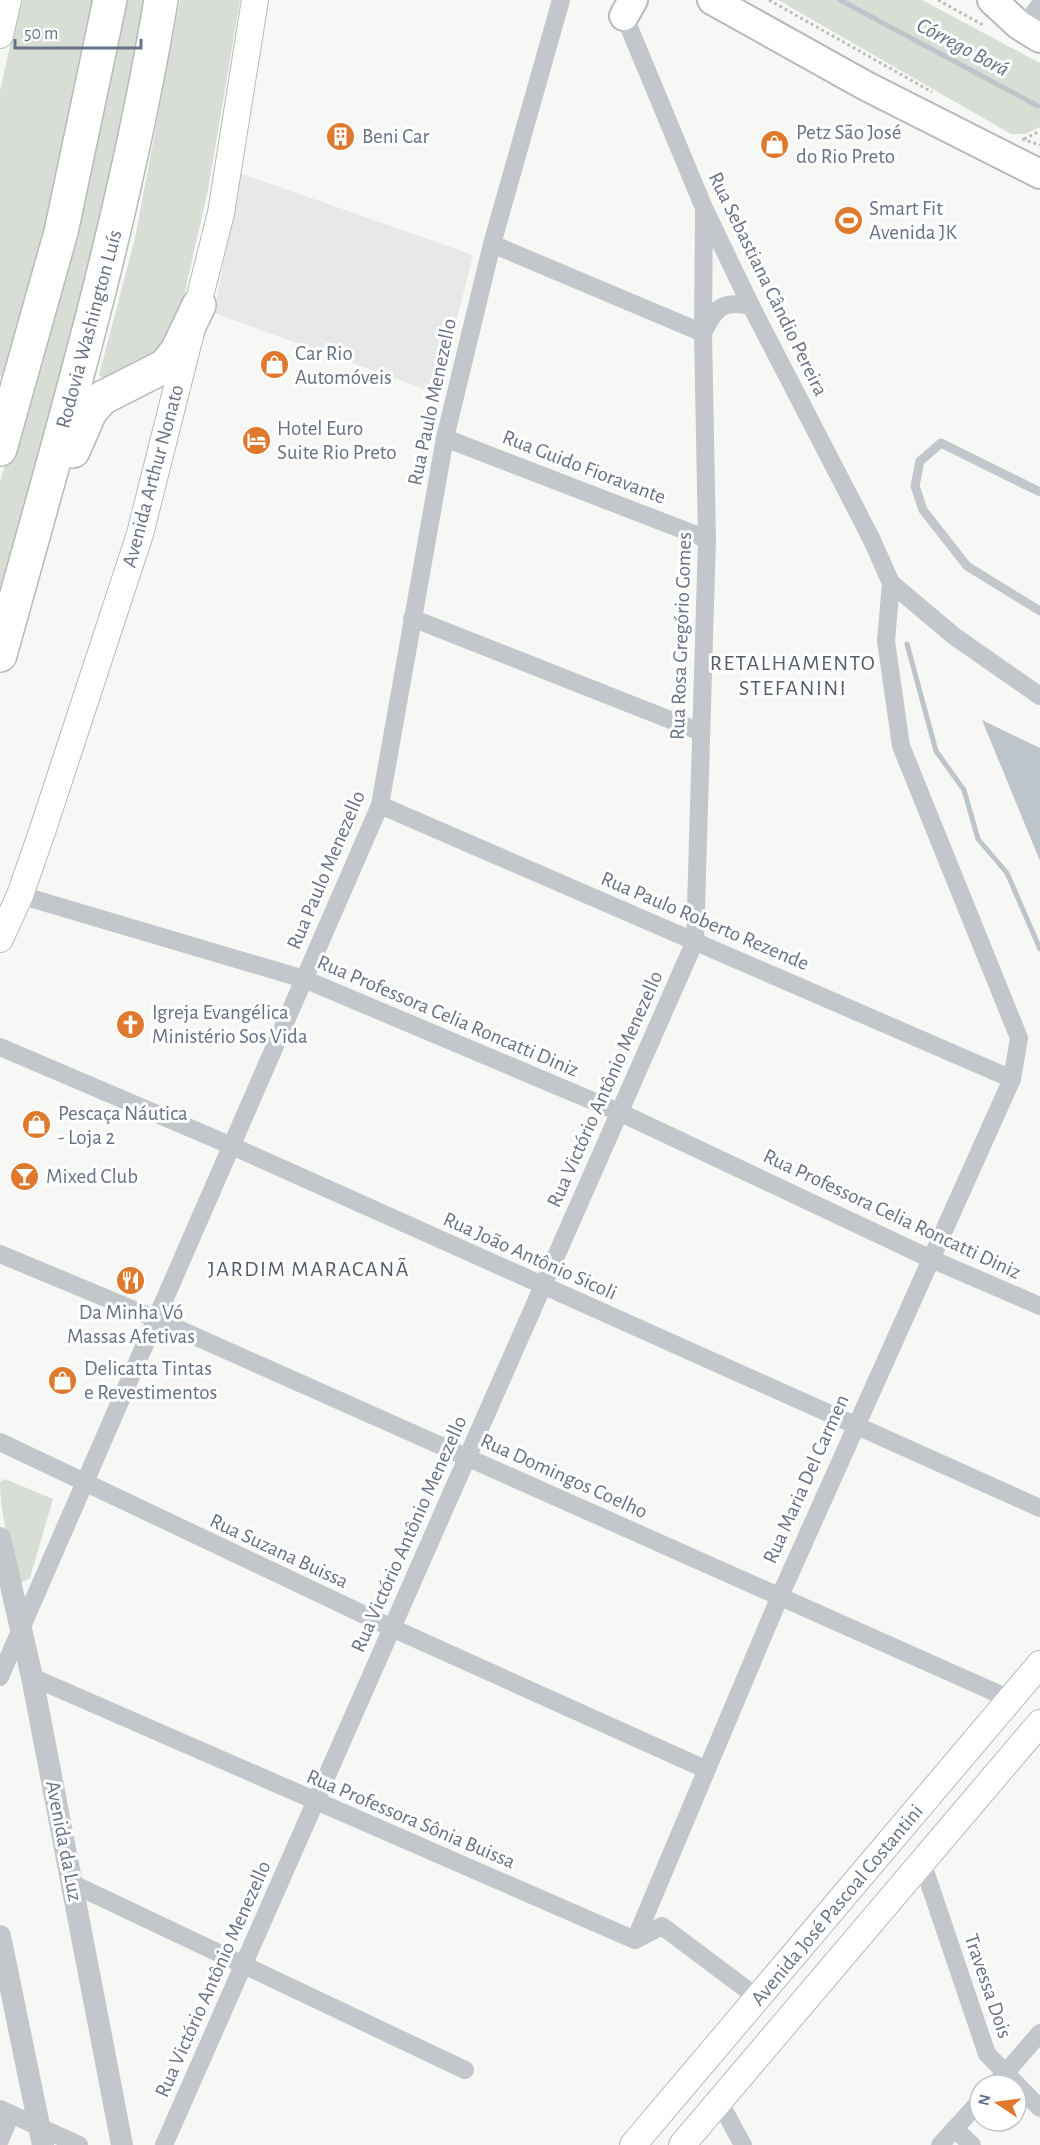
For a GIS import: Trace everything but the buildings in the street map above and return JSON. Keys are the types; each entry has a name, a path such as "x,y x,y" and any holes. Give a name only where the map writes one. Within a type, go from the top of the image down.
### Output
{"highway":[{"path":"0,449 58,242 110,0"},
{"name":"Rodovia Washington Luís","path":"0,655 106,272 124,195 160,0"},
{"path":"0,660 79,432 90,412 102,398 165,366 177,351 199,306"}],"main road":[{"path":"0,35 8,0"},
{"name":"Avenida Arthur Nonato","path":"0,939 20,895 140,534 221,213 255,0"},
{"path":"712,0 866,86 1027,153"},
{"path":"992,0 1019,25 1038,20"},
{"path":"1000,0 1038,20"},
{"name":"Avenida José Pascoal Costantini","path":"633,2145 1040,1664"},
{"name":"Avenida José Pascoal Costantini","path":"682,2145 1040,1723"},
{"path":"758,1998 787,2020"}],"street":[{"name":"Rua Paulo Menezello","path":"0,1677 380,805 411,618 445,438 492,244 561,0"},
{"name":"Rua Sebastiana Cândio Pereira","path":"625,6 704,208 751,306 871,538 891,583"},
{"name":"Rua Rosa Gregório Gomes","path":"695,941 707,539 703,333 704,208"},
{"path":"492,244 703,333 712,315 724,305 734,303 751,306"},
{"name":"Rua Guido Fioravante","path":"445,438 707,539"},
{"path":"891,583 954,636 1040,696"},
{"name":"Rua Maria Del Carmen","path":"635,1940 705,1770 854,1426 1012,1078 1019,1038 901,746 886,641 891,583"},
{"path":"411,618 701,732"},
{"name":"Rua Paulo Roberto Rezende","path":"380,805 1012,1078"},
{"name":"Rua Professora Celia Roncatti Diniz","path":"20,895 304,979 619,1112 931,1259 1040,1306"},
{"name":"Rua Victório Antônio Menezello","path":"164,2145 695,941"},
{"name":"Rua João Antônio Sicoli","path":"0,1047 231,1146 1040,1508"},
{"name":"Rua Domingos Coelho","path":"0,1254 156,1319 1010,1699"},
{"name":"Rua Suzana Buissa","path":"0,1442 84,1484 392,1628 705,1770"},
{"name":"Avenida da Luz","path":"0,1538 19,1632 32,1677 122,2145"},
{"name":"Rua Professora Sônia Buissa","path":"32,1677 635,1940"},
{"name":"Travessa Dois","path":"922,1862 987,2054 997,2073"},
{"path":"73,1884 465,2070"},
{"path":"635,1940 662,1926 758,1998"},
{"path":"0,1936 41,2136"},
{"path":"1005,2073 1040,2032"},
{"path":"719,2101 743,2145"},
{"path":"0,2140 6,2112 41,2136 79,2145"},
{"path":"940,2145 968,2114"},
{"path":"955,2129 972,2145"}],"lane":[{"path":"1040,492 941,443 920,460 915,486 923,510 967,566 1040,611"}],"path":[{"path":"769,0 936,95"},
{"path":"1027,153 1040,131"},
{"path":"1027,153 1040,145"}],"shaded area":[{"path":"20,0 95,0 61,177 3,382 0,376 0,91"},
{"path":"118,0 150,0 142,53 0,618 0,482 26,391"},
{"path":"180,0 240,0 208,190 178,322 164,353 106,380 99,375 135,238"},
{"path":"778,0 922,0 1040,63 1040,127 1025,134 1011,134"},
{"path":"240,173 473,255 438,394 214,313"},
{"path":"982,720 1040,748 1040,861"},
{"path":"5,1479 53,1499 30,1578 21,1583 2,1507 0,1482"}],"waterway":[{"name":"Córrego Borá","path":"840,0 1038,106"},
{"path":"907,644 936,751 964,790 978,839 1007,873 1040,949"}],"place":[{"name":"Beni Car","path":"341,136"},
{"name":"Petz São José do Rio Preto","path":"775,144"},
{"name":"Smart Fit Avenida JK","path":"848,220"},
{"name":"Car Rio Automóveis","path":"274,365"},
{"name":"Hotel Euro Suite Rio Preto","path":"256,440"},
{"name":"Igreja Evangélica Ministério Sos Vida","path":"131,1024"},
{"name":"Pescaça Náutica - Loja 2","path":"37,1125"},
{"name":"Mixed Club","path":"25,1176"},
{"name":"Da Minha Vó Massas Afetivas","path":"131,1281"},
{"name":"Delicatta Tintas e Revestimentos","path":"63,1380"}],"district":[{"name":"RETALHAMENTO STEFANINI","path":"793,676"},
{"name":"JARDIM MARACANÃ","path":"309,1269"}]}
